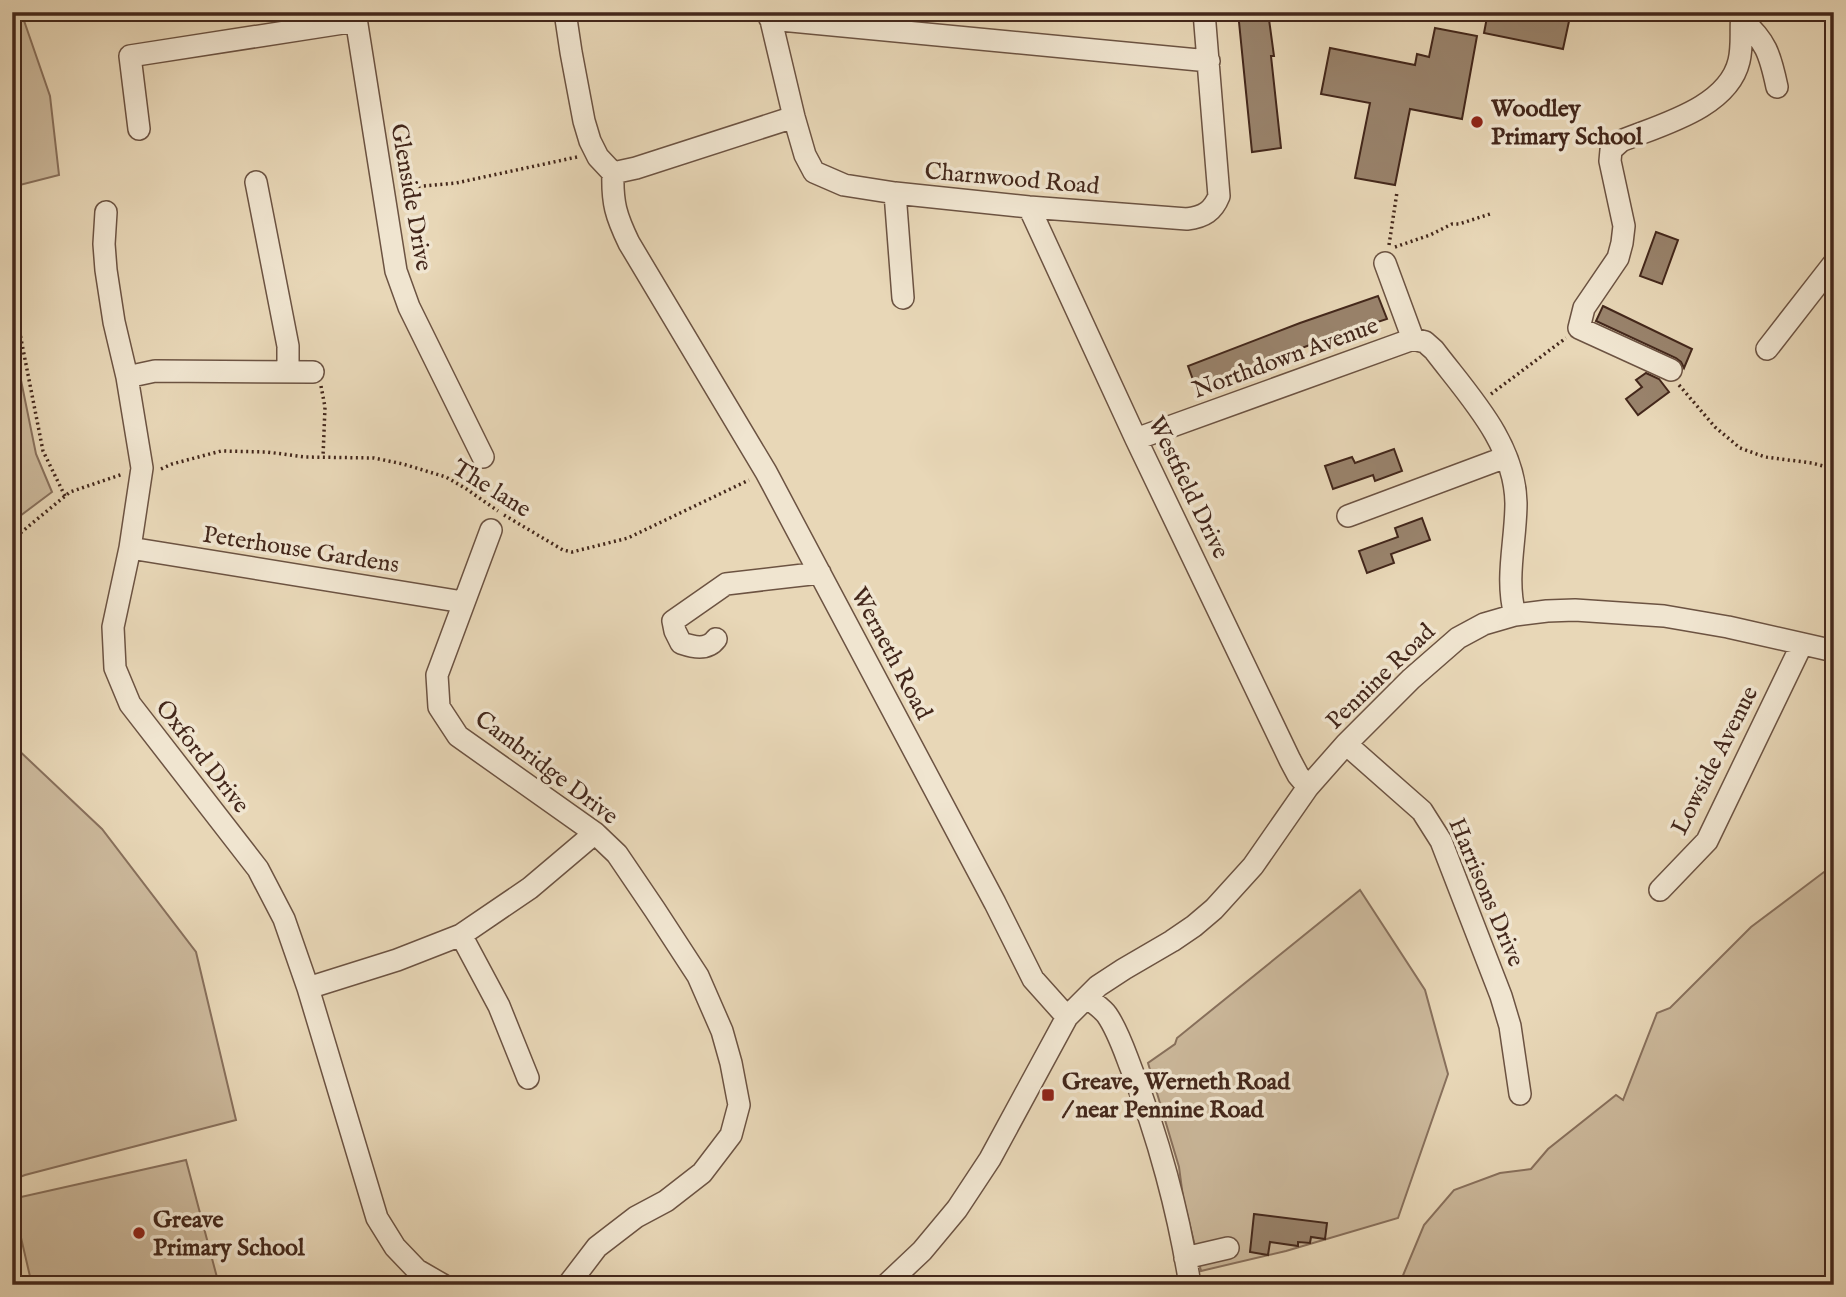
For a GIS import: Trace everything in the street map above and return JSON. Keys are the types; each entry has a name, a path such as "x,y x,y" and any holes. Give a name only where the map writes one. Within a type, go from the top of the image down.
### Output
{"street":[{"path":"565,12 584,121 594,150 613,173 636,169 793,117 770,16 1209,61 1204,12"},
{"path":"1741,15 1757,33 1771,58 1777,87"},
{"path":"1671,370 1579,328 1584,308 1618,258 1622,243 1624,226 1610,161 1611,150 1621,141 1707,104 1720,93 1732,78 1739,62 1741,15"},
{"path":"139,129 130,57 355,17"},
{"name":"Glenside Drive","path":"355,17 396,271 409,307 483,457"},
{"name":"Charnwood Road","path":"793,117 805,155 814,172 844,185 1029,207 1198,218 1215,206 1219,196 1209,61"},
{"name":"Werneth Road","path":"613,173 612,197 617,218 629,243 766,472 995,902 1033,979 1067,1017"},
{"path":"256,182 288,346 288,372"},
{"path":"895,193 903,298"},
{"name":"Westfield Drive","path":"1029,207 1136,439 1290,760 1308,787"},
{"name":"Oxford Drive","path":"106,212 106,270 142,468 130,548 113,626 116,668 130,704 258,869 284,919 308,988 377,1218 395,1247 418,1270 443,1285"},
{"path":"1388,256 1413,339 1425,342 1434,350 1494,431 1506,457 1514,480 1516,504 1510,584 1515,615"},
{"path":"1767,349 1834,263"},
{"name":"Northdown Avenue","path":"1136,439 1413,339"},
{"path":"127,377 155,371 313,372"},
{"path":"1348,516 1506,457"},
{"name":"Cambridge Drive","path":"491,530 437,675 439,707 458,736 595,833 617,854 698,976 722,1031 739,1105 731,1135 702,1173 666,1201 636,1217 597,1247 568,1285"},
{"name":"Peterhouse Gardens","path":"130,548 463,602"},
{"path":"716,639 712,644 695,647 681,643 673,621 726,584 820,573"},
{"name":"Pennine Road","path":"1067,1017 1098,986 1172,941 1214,909 1253,866 1308,787 1346,744 1411,678 1458,638 1484,624 1515,615 1547,611 1575,610 1664,616 1728,627 1834,651"},
{"name":"Lowside Avenue","path":"1660,890 1707,841 1802,644"},
{"name":"Harrisons Drive","path":"1346,744 1422,811 1441,841 1501,996 1510,1026 1520,1094"},
{"path":"308,988 397,960 461,935 530,888 595,833"},
{"path":"461,935 499,1006 528,1078"},
{"path":"1087,998 1105,1012 1118,1034 1139,1088 1157,1144 1190,1285"},
{"path":"886,1285 922,1251 957,1209 990,1159 1067,1017"},
{"path":"1185,1258 1228,1248"}],"path":[{"path":"1432,12 1439,12"},
{"path":"383,188 456,183 574,158 594,150"},
{"path":"1397,192 1388,256 1452,224 1490,214"},
{"path":"12,293 43,451 65,496"},
{"path":"1476,405 1579,328"},
{"path":"1671,370 1679,386 1700,411 1740,448 1765,457 1812,463 1834,470"},
{"path":"313,372 324,399 323,457"},
{"name":"The lane","path":"12,540 70,492 142,468 156,471 222,451 267,452 306,457 374,458 402,464 446,477 537,536 572,552 628,538 766,472"},
{"path":"12,635 12,654"}],"shaded area":[{"path":"12,12 21,12 50,96 59,175 12,187"},
{"path":"12,336 36,454 52,492 12,522"},
{"path":"12,744 102,829 196,952 236,1120 12,1180"},
{"path":"1834,867 1834,1285 1399,1285 1424,1225 1454,1190 1500,1173 1531,1169 1548,1149 1616,1095 1623,1100 1657,1013 1670,1008 1751,927"},
{"path":"1360,890 1425,990 1448,1074 1398,1218 1286,1251 1201,1271 1183,1197 1179,1167 1148,1063 1175,1044 1177,1038"},
{"path":"186,1160 219,1285 32,1285 12,1199"}],"building":[{"path":"1238,12 1268,12 1281,148 1252,152"},
{"path":"1488,12 1571,12 1563,49 1484,33"},
{"path":"1435,28 1477,36 1462,119 1410,109 1395,185 1355,178 1370,103 1321,94 1330,48 1415,65 1417,54 1429,57"},
{"path":"1656,232 1678,240 1662,284 1640,276"},
{"path":"1378,296 1387,319 1196,388 1188,366"},
{"path":"1603,306 1692,349 1684,368 1676,358 1596,321"},
{"path":"1646,373 1659,379 1669,392 1638,415 1626,399 1642,387 1636,380"},
{"path":"1394,449 1402,471 1375,481 1373,475 1333,489 1325,466 1352,457 1355,463"},
{"path":"1422,518 1430,540 1391,554 1394,563 1367,573 1359,551 1398,537 1395,528"},
{"path":"1254,1214 1327,1223 1325,1239 1311,1237 1310,1243 1298,1242 1298,1246 1270,1242 1268,1255 1250,1252"}],"place":[{"name":"Woodley Primary School","path":"1477,122"},
{"name":"Greave, Werneth Road / near Pennine Road","path":"1048,1095"},
{"name":"Greave Primary School","path":"139,1233"}]}
